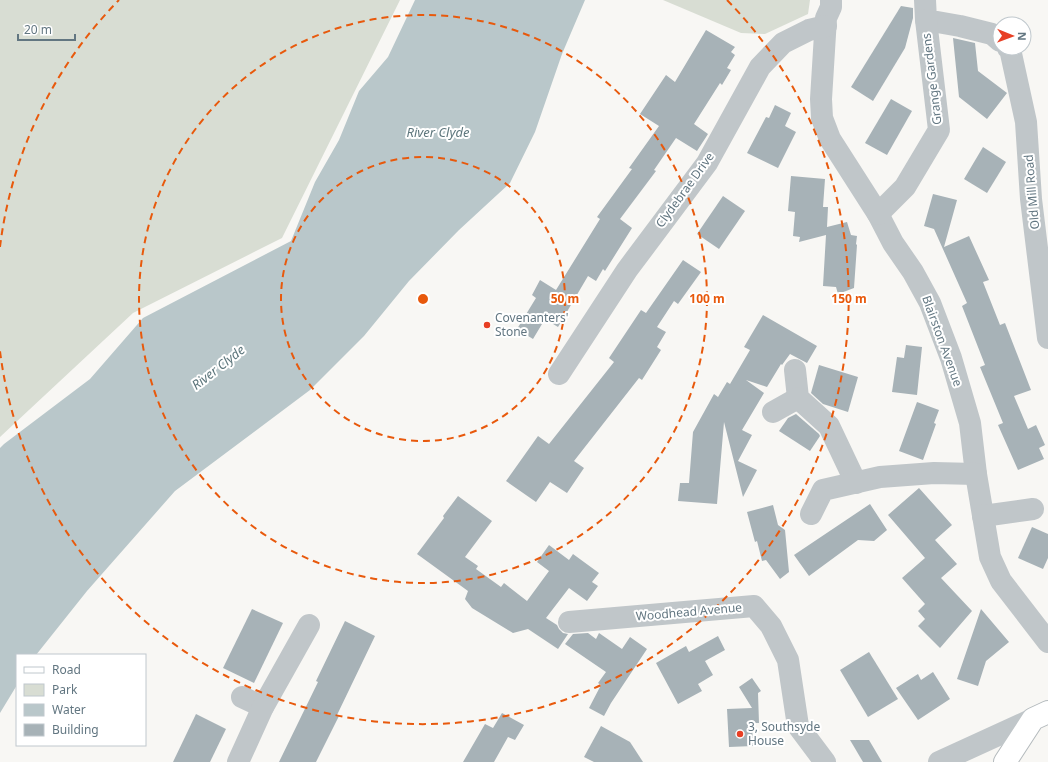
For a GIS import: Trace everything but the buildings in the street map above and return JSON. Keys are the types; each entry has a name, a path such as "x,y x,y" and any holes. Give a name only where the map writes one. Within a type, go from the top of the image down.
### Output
{"main road":[{"path":"1005,762 1041,715"}],"street":[{"name":"Blairston Avenue","path":"831,0 831,7 826,18 821,99 822,118 830,139 878,214 893,243 913,272 930,303 951,358 970,423 976,474 990,557 1001,581 1048,642"},
{"path":"925,10 960,26 992,34"},
{"name":"Grange Gardens","path":"878,214 905,187 939,130 925,10"},
{"name":"Clydebrae Drive","path":"559,374 626,270 707,163 760,67 783,43 809,30 826,26"},
{"name":"Old Mill Road","path":"1012,56 1026,122 1031,200 1048,338"},
{"path":"795,370 798,398 829,426 856,483"},
{"path":"773,412 798,398"},
{"path":"811,514 822,490 880,477 934,473 976,474"},
{"path":"983,516 1033,509"},
{"name":"Woodhead Avenue","path":"569,622 754,606 771,626 788,660 798,726 824,762"},
{"path":"238,762 263,707 309,625"},
{"path":"242,697 263,707"},
{"path":"939,762 1041,715"}],"green space":[{"path":"0,0 400,0 282,238 133,313 0,437"},
{"path":"663,0 810,0 808,14 765,34 741,33"}],"water":[{"name":"River Clyde","path":"415,0 585,0 562,54 535,132 510,183 459,230 409,281 364,336 310,390 175,491 87,591 37,654 16,654 16,687 0,713 0,448 90,379 143,318 291,241 315,182 339,140 359,91 388,57"}],"place":[{"name":"Covenanters' Stone","path":"487,325"},
{"name":"3, Southsyde House","path":"740,734"}]}
